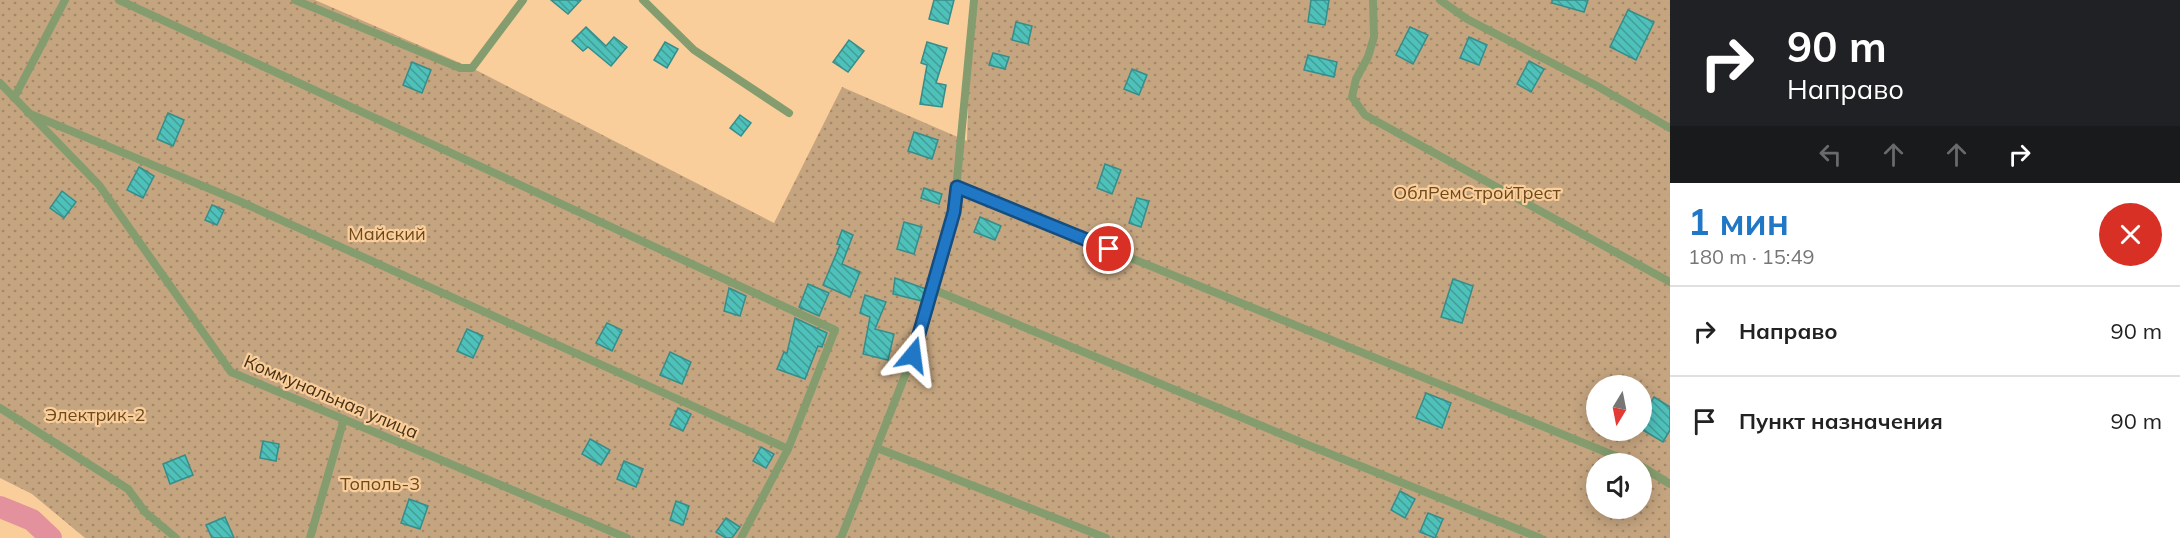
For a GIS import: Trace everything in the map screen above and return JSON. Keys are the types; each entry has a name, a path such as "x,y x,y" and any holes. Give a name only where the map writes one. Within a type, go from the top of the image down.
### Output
{"lane":[{"path":"14,98 65,0"},
{"path":"119,0 835,330 788,449 741,538"},
{"path":"295,0 460,68 472,68 523,0"},
{"path":"643,0 694,50 789,113"},
{"path":"842,538 913,355 954,212 974,0"},
{"path":"1373,0 1374,36 1368,57 1356,79 1352,97 1365,115 1670,282"},
{"path":"1440,0 1467,19 1597,86 1670,128"},
{"name":"Коммунальная улица","path":"0,83 99,185 231,372 627,538"},
{"path":"28,112 240,201 788,449"},
{"path":"957,187 1608,453"},
{"path":"932,288 1303,443 1540,538"},
{"path":"0,408 129,489 145,512 176,538"},
{"path":"310,538 344,419"},
{"path":"877,448 1106,538"},
{"path":"1652,473 1670,484"}],"green space":[{"path":"0,0 315,0 474,69 774,223 842,87 967,141 970,38 974,0 1670,0 1670,538 85,538 32,494 0,478"}],"building":[{"path":"551,0 581,0 568,14"},
{"path":"934,0 954,0 948,24 929,19"},
{"path":"1311,0 1329,0 1325,25 1308,22"},
{"path":"1552,0 1588,0 1584,12 1552,3"},
{"path":"1628,10 1654,22 1636,60 1610,47"},
{"path":"1016,22 1032,26 1028,44 1012,40"},
{"path":"586,27 606,46 614,37 627,47 611,66 588,47 583,51 572,41"},
{"path":"1410,27 1428,35 1413,64 1396,55"},
{"path":"1469,37 1487,45 1479,65 1460,58"},
{"path":"849,40 864,51 848,72 833,62"},
{"path":"665,42 678,49 667,68 654,60"},
{"path":"927,42 947,48 936,83 946,85 942,107 920,104 927,65 921,63"},
{"path":"993,53 1009,57 1005,69 989,65"},
{"path":"1308,55 1337,62 1334,77 1304,70"},
{"path":"1529,61 1544,69 1531,92 1517,84"},
{"path":"412,62 431,70 422,93 403,85"},
{"path":"1132,69 1147,75 1139,95 1124,89"},
{"path":"168,113 184,120 173,146 157,139"},
{"path":"740,115 751,123 741,136 730,128"},
{"path":"914,132 938,140 932,159 908,151"},
{"path":"1105,164 1121,170 1112,194 1097,188"},
{"path":"139,167 154,176 143,198 127,190"},
{"path":"924,188 942,194 939,204 921,198"},
{"path":"62,191 76,202 64,218 50,208"},
{"path":"1137,198 1149,201 1141,227 1129,223"},
{"path":"212,205 224,210 217,225 205,220"},
{"path":"980,217 1001,226 995,240 974,232"},
{"path":"904,222 922,227 914,254 897,249"},
{"path":"842,230 853,235 842,264 860,272 850,297 823,285 840,245 837,244"},
{"path":"895,278 926,289 922,301 893,294"},
{"path":"1453,279 1473,286 1462,323 1441,317"},
{"path":"808,284 829,293 819,316 799,307"},
{"path":"729,288 746,296 740,316 724,311"},
{"path":"865,295 886,302 875,329 894,334 888,360 863,354 870,317 860,313"},
{"path":"795,318 827,333 822,347 818,346 805,379 777,369 784,352 787,353"},
{"path":"607,323 622,330 612,351 596,343"},
{"path":"467,329 483,336 473,358 457,351"},
{"path":"670,352 691,362 682,384 660,375"},
{"path":"1426,393 1451,403 1442,428 1416,418"},
{"path":"1654,397 1670,407 1670,430 1663,442 1652,436 1652,400"},
{"path":"678,408 691,414 683,431 670,425"},
{"path":"590,439 610,450 601,465 582,454"},
{"path":"263,441 279,444 276,461 260,458"},
{"path":"761,447 774,454 766,468 753,461"},
{"path":"185,455 193,475 170,484 163,464"},
{"path":"624,461 643,469 636,487 617,479"},
{"path":"1400,491 1415,499 1405,518 1391,510"},
{"path":"409,499 428,506 420,529 401,523"},
{"path":"676,501 689,506 683,525 670,520"},
{"path":"1428,513 1443,519 1435,538 1420,532"},
{"path":"225,517 234,538 212,538 206,525"},
{"path":"726,518 740,527 732,538 726,538 716,532"}],"waterway":[{"path":"0,507 32,520 51,538"}],"route":[{"path":"913,355 954,212 957,187 1109,249"}],"park label":[{"name":"ОблРемСтройТрест","path":"1477,193"},
{"name":"Майский","path":"387,234"},
{"name":"Электрик-2","path":"95,415"},
{"name":"Тополь-3","path":"380,484"}]}
